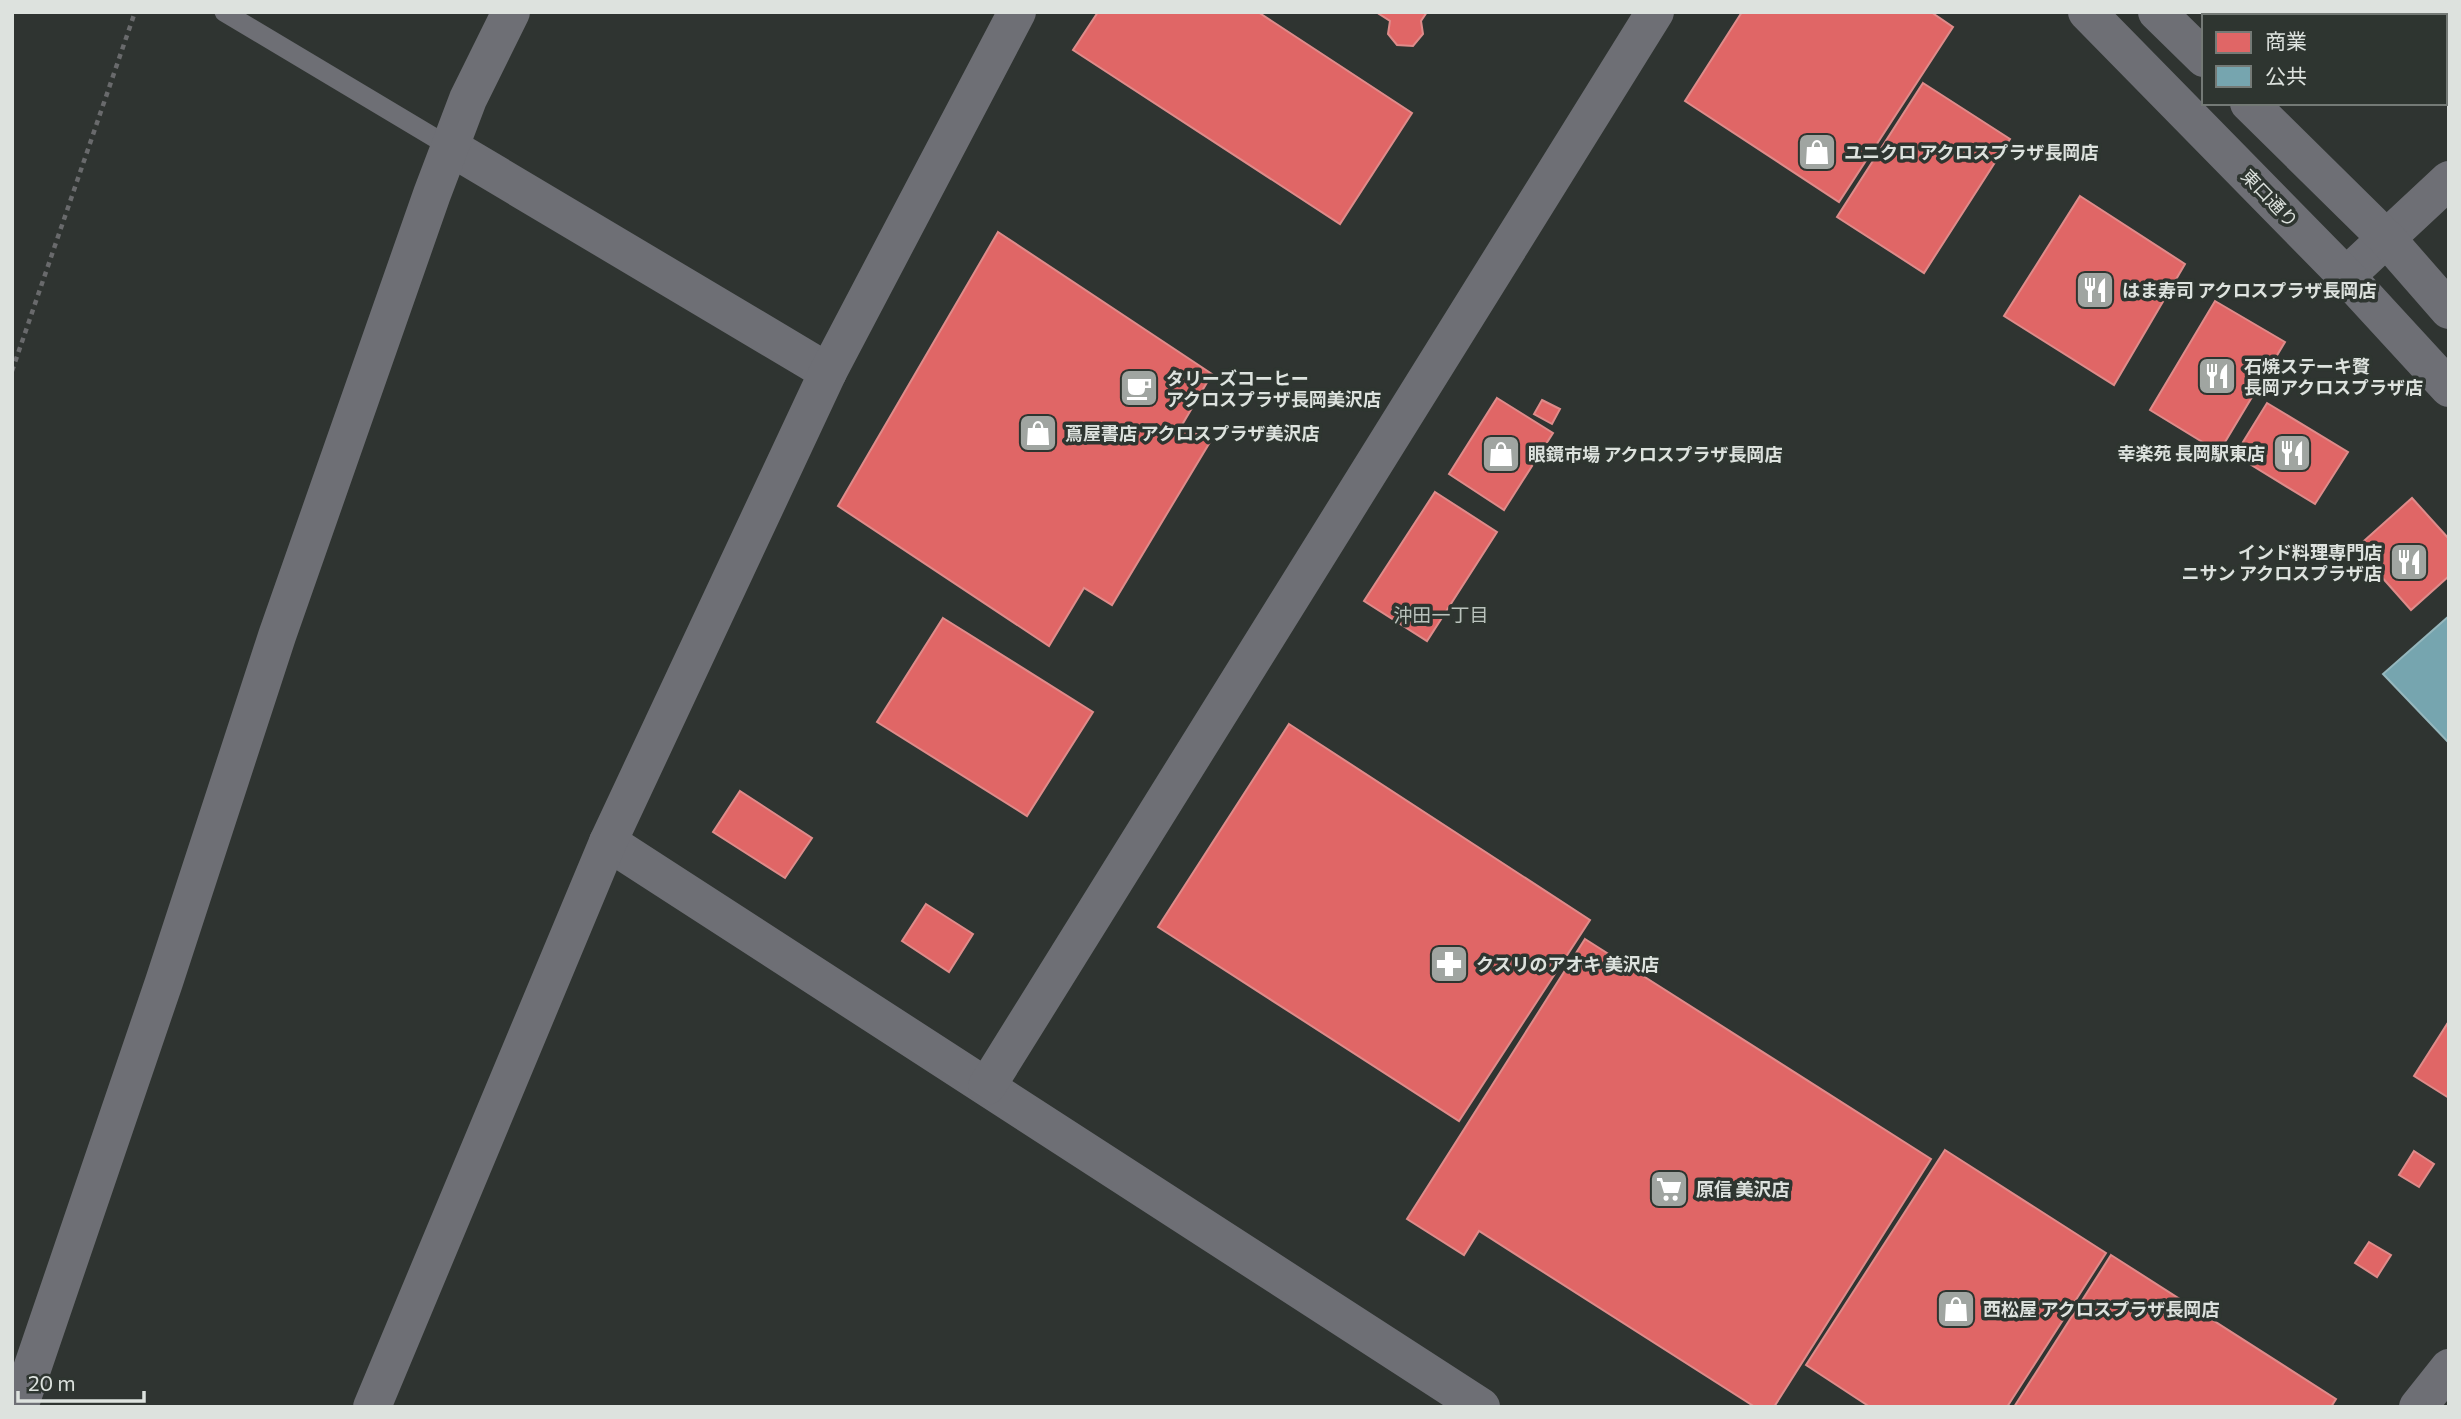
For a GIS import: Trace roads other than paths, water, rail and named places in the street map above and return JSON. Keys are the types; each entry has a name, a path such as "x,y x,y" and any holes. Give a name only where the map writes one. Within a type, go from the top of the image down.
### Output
{"street":[{"path":"19,1407 164,982 277,636 468,99 511,12"},
{"path":"372,1407 608,842 828,372 1017,12"},
{"path":"988,1086 1656,12"},
{"name":"東口通り","path":"2087,12 2346,276 2449,388"},
{"path":"2157,12 2202,56"},
{"path":"2251,105 2387,239 2449,310"},
{"path":"450,147 828,372"},
{"path":"2346,276 2449,180"},
{"path":"608,842 1481,1407"},
{"path":"2418,1407 2449,1368"}],"lane":[{"path":"225,12 450,147"}],"place":[{"name":"ユニクロ アクロスプラザ長岡店","path":"1817,152"},
{"name":"はま寿司 アクロスプラザ長岡店","path":"2095,290"},
{"name":"石焼ステーキ贅 長岡アクロスプラザ店","path":"2217,376"},
{"name":"タリーズコーヒー アクロスプラザ長岡美沢店","path":"1139,388"},
{"name":"蔦屋書店 アクロスプラザ美沢店","path":"1038,433"},
{"name":"幸楽苑 長岡駅東店","path":"2292,453"},
{"name":"眼鏡市場 アクロスプラザ長岡店","path":"1501,454"},
{"name":"インド料理専門店 ニサン アクロスプラザ店","path":"2409,562"},
{"name":"クスリのアオキ 美沢店","path":"1449,964"},
{"name":"原信 美沢店","path":"1669,1189"},
{"name":"西松屋 アクロスプラザ長岡店","path":"1956,1309"}],"district":[{"name":"沖田一丁目","path":"1441,614"}]}
